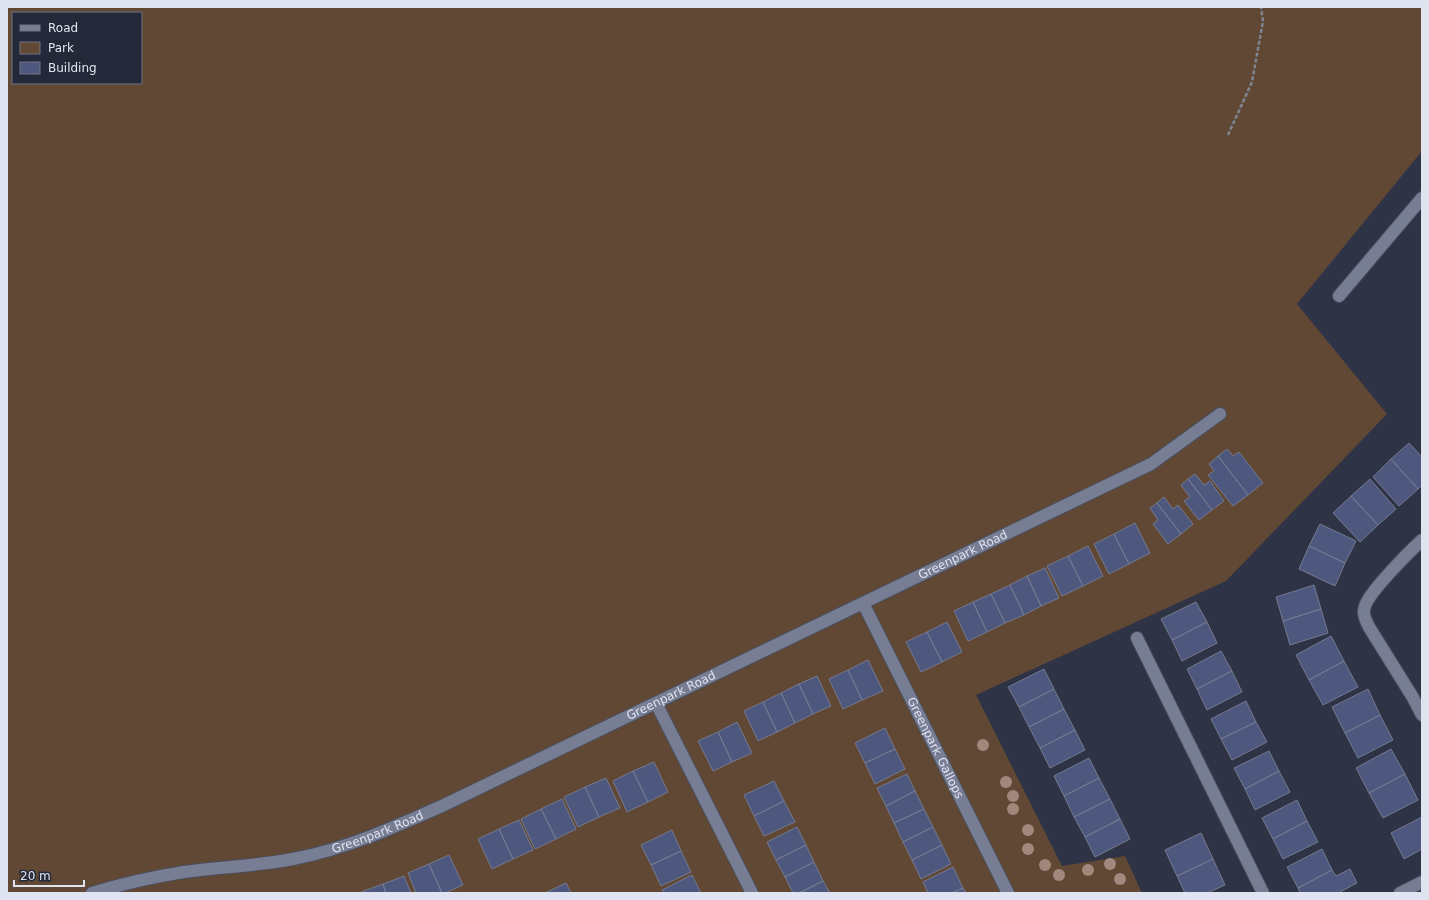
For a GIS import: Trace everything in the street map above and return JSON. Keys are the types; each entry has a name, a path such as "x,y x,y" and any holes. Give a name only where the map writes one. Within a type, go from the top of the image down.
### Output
{"street":[{"path":"1339,296 1422,198"},
{"name":"Greenpark Road","path":"92,893 117,885 148,878 184,872 292,859 348,845 381,833 444,805 1151,464 1220,414"},
{"path":"1422,540 1392,569 1373,593 1365,606 1364,612 1365,619 1369,627 1412,696 1422,715"},
{"name":"Greenpark Gallops","path":"863,603 1008,893"},
{"path":"1137,638 1263,893"},
{"path":"656,703 752,893"},
{"path":"1400,893 1422,882"}],"path":[{"path":"1228,135 1252,82 1262,21 1261,7"}],"green space":[{"path":"7,7 1422,7 1422,151 1297,304 1387,414 1226,581 976,695 1062,866 1125,856 1142,893 7,893"}],"building":[{"path":"1409,443 1422,457 1422,485 1418,489 1391,459"},
{"path":"1227,449 1233,456 1239,452 1263,483 1248,495 1218,456"},
{"path":"1218,456 1248,495 1233,506 1208,475 1214,471 1209,464"},
{"path":"1391,459 1418,489 1399,506 1373,477"},
{"path":"1195,474 1204,485 1210,481 1224,501 1212,510 1188,479"},
{"path":"1188,479 1212,510 1199,520 1184,501 1190,497 1181,485"},
{"path":"1370,479 1396,509 1378,525 1351,496"},
{"path":"1351,496 1378,525 1360,542 1333,513"},
{"path":"1164,497 1173,509 1178,505 1193,524 1181,534 1157,503"},
{"path":"1157,503 1181,534 1168,544 1153,524 1158,520 1150,508"},
{"path":"1135,523 1150,553 1129,564 1114,534"},
{"path":"1320,524 1356,541 1345,563 1309,546"},
{"path":"1114,534 1129,564 1109,574 1094,544"},
{"path":"1088,546 1103,576 1083,586 1068,556"},
{"path":"1309,546 1345,563 1335,586 1299,569"},
{"path":"1068,556 1083,586 1062,596 1047,566"},
{"path":"1045,568 1059,598 1041,606 1027,576"},
{"path":"1027,576 1041,606 1024,615 1010,585"},
{"path":"1010,585 1024,615 1005,623 991,594"},
{"path":"1314,585 1321,609 1283,621 1276,597"},
{"path":"991,594 1005,623 987,632 973,602"},
{"path":"973,602 987,632 968,641 954,611"},
{"path":"1196,602 1207,622 1172,640 1161,619"},
{"path":"1321,609 1328,633 1290,645 1283,621"},
{"path":"947,622 962,652 942,662 927,632"},
{"path":"1207,622 1217,643 1182,661 1172,640"},
{"path":"927,632 942,662 921,672 906,642"},
{"path":"1331,636 1344,661 1309,680 1296,655"},
{"path":"1221,651 1232,671 1197,689 1187,669"},
{"path":"868,660 883,691 862,700 848,670"},
{"path":"1344,661 1358,687 1323,705 1309,680"},
{"path":"1044,669 1054,689 1019,707 1008,687"},
{"path":"848,670 862,700 843,709 829,679"},
{"path":"1232,671 1242,692 1207,710 1197,689"},
{"path":"817,676 831,706 813,714 799,684"},
{"path":"799,684 813,714 795,723 781,693"},
{"path":"1054,689 1064,709 1029,727 1019,707"},
{"path":"1368,689 1380,715 1345,733 1332,707"},
{"path":"781,693 795,723 777,732 763,702"},
{"path":"1246,701 1256,722 1221,739 1211,719"},
{"path":"763,702 777,732 758,741 744,711"},
{"path":"1064,709 1075,730 1040,748 1029,727"},
{"path":"1380,715 1393,740 1358,758 1345,733"},
{"path":"737,722 752,753 732,762 718,732"},
{"path":"1256,722 1267,742 1232,760 1221,739"},
{"path":"885,728 895,749 865,763 855,743"},
{"path":"1075,730 1085,750 1050,768 1040,748"},
{"path":"718,732 732,762 713,771 698,741"},
{"path":"895,749 905,769 875,784 865,763"},
{"path":"1391,749 1405,774 1369,793 1356,768"},
{"path":"1269,751 1279,771 1245,789 1234,768"},
{"path":"1089,758 1099,778 1064,796 1054,776"},
{"path":"654,762 668,792 648,802 633,771"},
{"path":"633,771 648,802 627,812 613,781"},
{"path":"1279,771 1290,792 1255,810 1245,789"},
{"path":"907,774 915,791 886,806 877,788"},
{"path":"1405,774 1418,800 1383,818 1369,793"},
{"path":"606,778 620,808 599,817 585,787"},
{"path":"1099,778 1110,799 1074,817 1064,796"},
{"path":"774,781 784,801 754,816 744,795"},
{"path":"585,787 599,817 578,827 564,797"},
{"path":"915,791 924,809 894,823 886,806"},
{"path":"562,799 576,829 556,839 541,809"},
{"path":"1110,799 1120,819 1085,837 1074,817"},
{"path":"1297,800 1307,821 1273,839 1262,818"},
{"path":"784,801 795,822 764,836 754,816"},
{"path":"541,809 556,839 535,849 521,819"},
{"path":"924,809 933,827 903,842 894,823"},
{"path":"1422,817 1422,849 1404,859 1391,833"},
{"path":"1120,819 1130,839 1095,857 1085,837"},
{"path":"519,820 533,850 513,859 499,829"},
{"path":"1307,821 1318,842 1283,859 1273,839"},
{"path":"797,827 806,845 776,860 767,842"},
{"path":"933,827 942,845 912,860 903,842"},
{"path":"499,829 513,859 492,869 478,839"},
{"path":"672,830 681,851 651,865 641,845"},
{"path":"1201,833 1213,859 1177,876 1165,850"},
{"path":"806,845 814,862 785,877 776,860"},
{"path":"942,845 951,864 921,879 912,860"},
{"path":"1322,849 1332,870 1298,888 1287,867"},
{"path":"681,851 691,872 661,886 651,865"},
{"path":"449,855 463,885 442,893 429,864"},
{"path":"1213,859 1225,885 1207,893 1185,893 1177,876"},
{"path":"814,862 823,881 799,893 793,893 785,877"},
{"path":"429,864 442,893 416,893 408,873"},
{"path":"953,867 963,888 952,893 928,893 923,882"},
{"path":"1350,869 1357,883 1338,893 1300,893 1298,888 1332,870 1336,876"},
{"path":"692,875 701,893 664,893 662,890"},
{"path":"404,876 411,893 386,893 383,884"},
{"path":"823,881 830,893 799,893"},
{"path":"566,883 571,893 545,893"},
{"path":"383,884 386,893 361,892"},
{"path":"963,888 966,893 952,893"}]}
